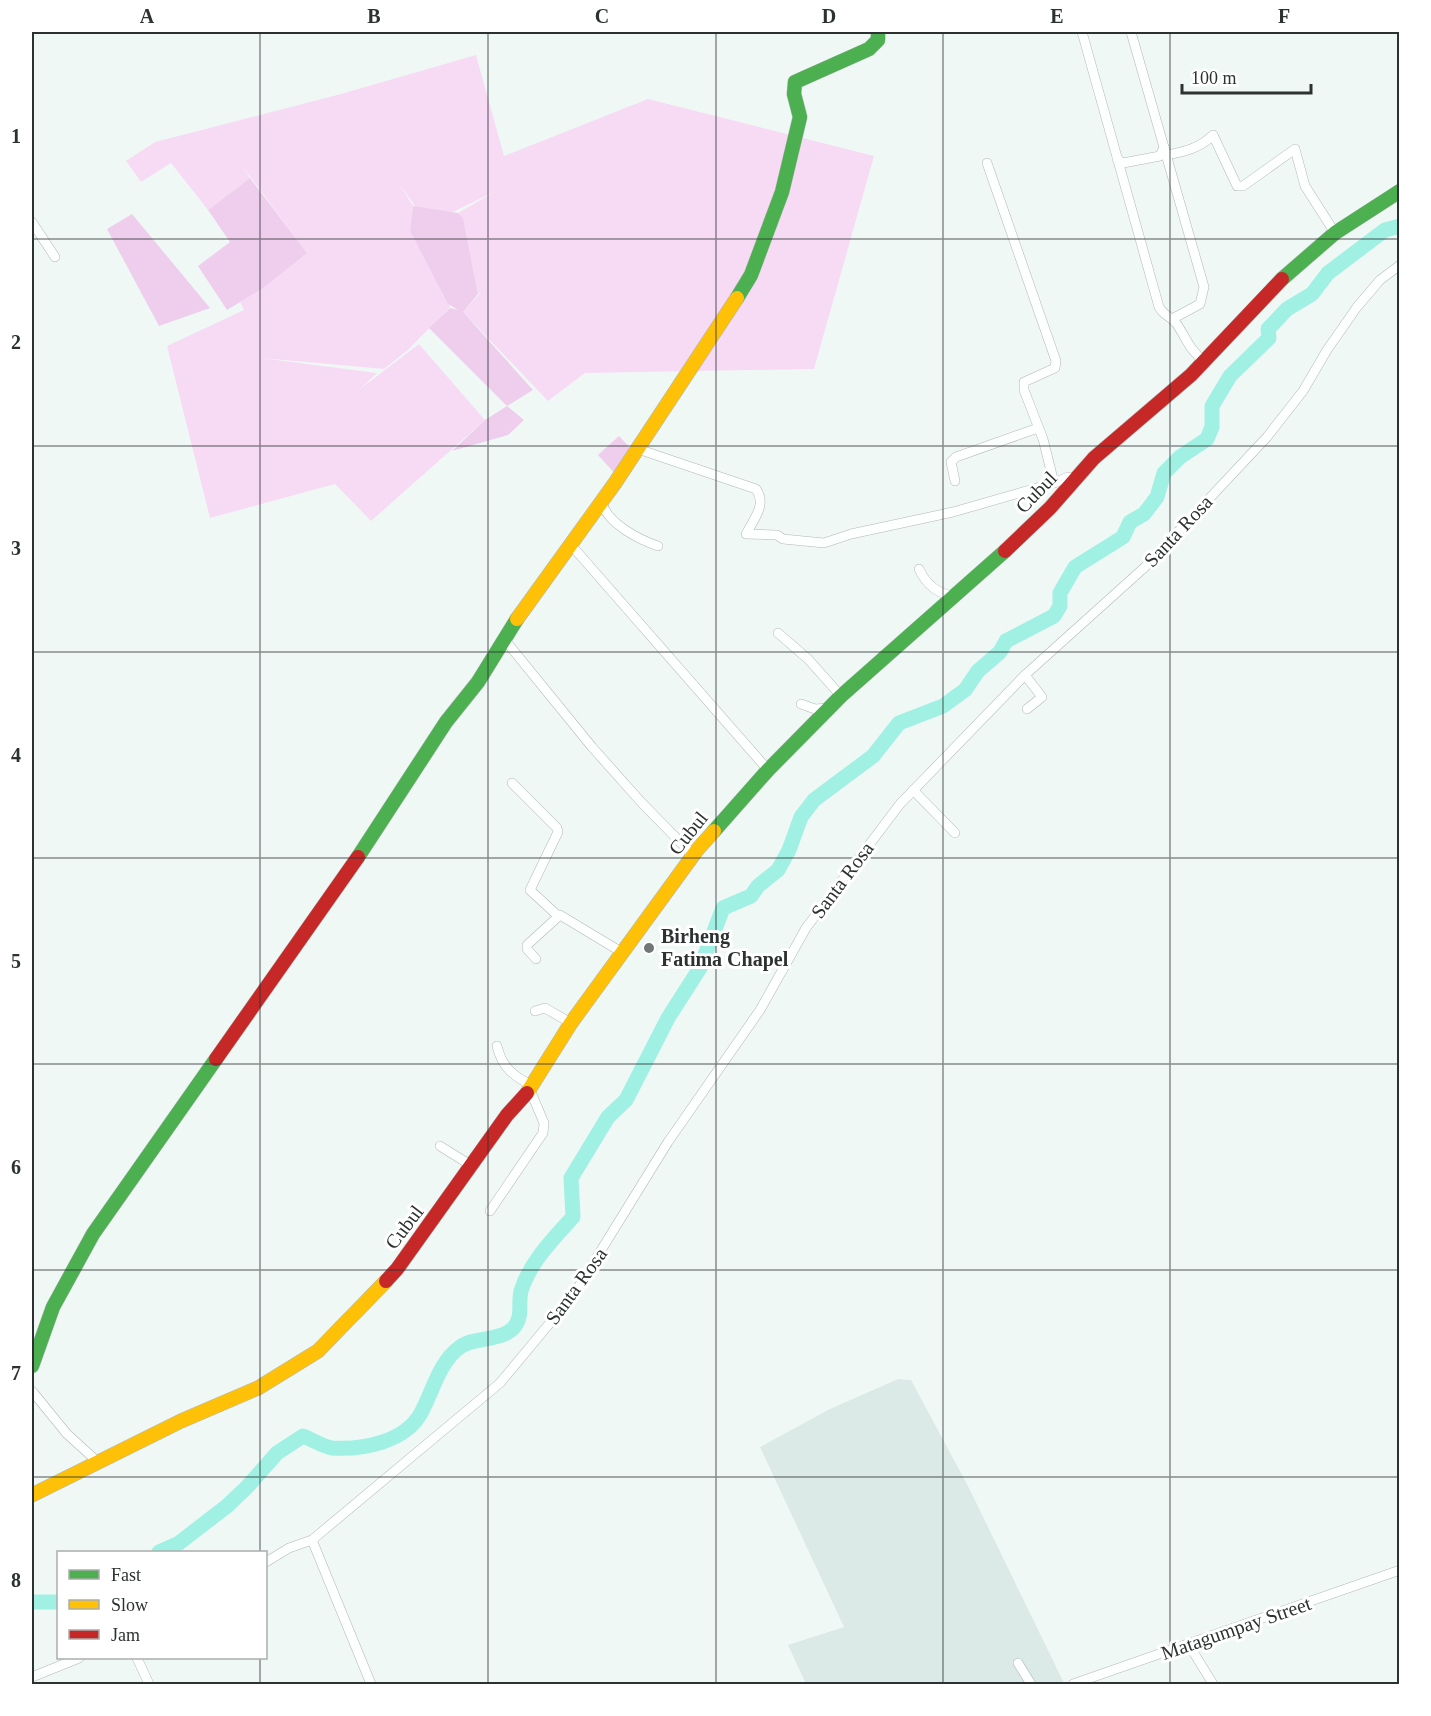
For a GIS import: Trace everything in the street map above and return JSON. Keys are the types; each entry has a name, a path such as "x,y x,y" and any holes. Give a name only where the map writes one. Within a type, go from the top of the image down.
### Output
{"street":[{"path":"32,1366 53,1308 93,1234 356,860 446,722 572,546 751,275 774,218 793,153 800,117 794,94 795,82 869,49 878,40 878,32"},
{"path":"1082,32 1156,298 1163,315 1172,318 1188,347 1204,362"},
{"path":"1131,32 1204,287 1200,304 1172,318"},
{"path":"1117,159 1123,163 1160,156 1165,151 1184,152 1205,143 1213,135 1238,186 1243,186 1295,149 1305,186 1335,233"},
{"path":"987,163 1056,361 1054,368 1024,382 1024,390 1054,483"},
{"name":"Cubul","path":"32,1495 181,1421 258,1388 318,1351 397,1269 507,1115 531,1088 572,1023 697,850 768,770 841,696 1019,538 1094,458 1138,422 1204,362 1290,271 1335,233 1400,191"},
{"path":"32,222 56,257"},
{"name":"Santa Rosa","path":"267,1561 289,1548 312,1540 500,1383 574,1294 668,1142 760,1010 806,928 839,881 913,790 1026,675 1145,567 1267,437 1303,391 1327,350 1357,307 1380,280 1400,265"},
{"path":"955,481 951,462 957,457 1038,428"},
{"path":"638,449 756,489 761,495 761,504 746,534 777,535 783,539 824,543 851,534 953,512 1068,477 1072,483"},
{"path":"602,502 604,510 621,525 658,546"},
{"path":"572,546 768,770"},
{"path":"919,569 935,590 943,595 954,596"},
{"path":"778,633 808,659 841,696"},
{"path":"504,639 641,802 689,851 697,850"},
{"path":"1026,675 1042,697 1028,709"},
{"path":"801,704 815,709 829,708"},
{"path":"512,783 558,832 530,890 558,916 565,916 623,953"},
{"path":"913,790 955,833"},
{"path":"536,959 527,949 527,945 558,916"},
{"path":"535,1011 545,1008 572,1023"},
{"path":"490,1211 543,1133 544,1123 531,1088 510,1073 501,1059 497,1046"},
{"path":"440,1146 472,1166"},
{"path":"32,1391 67,1434 99,1463"},
{"path":"312,1540 371,1684"},
{"name":"Matagumpay Street","path":"1073,1684 1400,1570"},
{"path":"1189,1645 1213,1684"},
{"path":"32,1677 77,1659"},
{"path":"137,1659 149,1684"},
{"path":"1018,1663 1031,1684"}],"shaded area":[{"path":"476,55 504,156 648,99 874,156 814,369 585,373 548,401 463,312 481,292 478,294 463,219 458,213 496,191 428,224 400,185 413,206 410,231 450,307 408,350 384,369 261,358 377,373 360,389 419,344 485,420 371,521 335,484 210,518 167,346 244,310 240,302 307,253 243,167 250,178 208,210 171,163 141,182 126,161 155,142 341,94"},
{"path":"250,178 307,253 263,288 227,310 198,266 230,242 208,210"},
{"path":"413,206 458,213 463,218 478,294 463,312 533,390 507,406 429,328 450,308 458,310 448,304 410,231"},
{"path":"132,214 210,308 159,326 107,229"},
{"path":"507,406 524,420 508,435 452,451 485,420"},
{"path":"619,436 635,453 618,477 598,455"},
{"path":"898,1379 911,1380 969,1488 1064,1683 806,1684 788,1645 844,1627 760,1447 830,1409"}],"waterway":[{"path":"161,1551 179,1543 227,1506 277,1453 303,1436 332,1448 344,1448 382,1442 405,1431 421,1413 442,1369 453,1353 466,1344 496,1337 510,1331 515,1326 519,1318 521,1291 530,1270 543,1251 573,1217 571,1178 608,1117 626,1100 668,1018 700,968 723,908 751,896 758,886 778,870 789,850 801,817 814,800 873,756 899,723 943,706 965,690 978,671 1000,652 1006,641 1054,616 1060,606 1060,593 1075,567 1123,537 1130,522 1144,514 1157,497 1164,473 1180,457 1207,439 1212,427 1212,406 1230,376 1269,338 1268,329 1287,309 1312,294 1328,273 1385,230 1400,226"},
{"path":"32,1602 57,1602"}],"traffic: fast":[{"path":"737,298 751,275 782,192 800,117 794,94 795,82 869,49 878,40 878,32"},
{"path":"1282,279 1335,233 1400,191"},
{"path":"714,831 768,770 841,696 1005,551"},
{"path":"358,857 446,722 478,682 517,619"},
{"path":"32,1366 53,1307 93,1234 216,1059"}],"traffic: slow":[{"path":"517,619 615,483 737,298"},
{"path":"527,1093 571,1023 697,850 714,831"},
{"path":"32,1495 181,1421 258,1388 318,1351 386,1281"}],"traffic: jam":[{"path":"1005,551 1050,508 1094,458 1191,375 1282,279"},
{"path":"216,1059 358,857"},
{"path":"386,1281 397,1269 507,1115 527,1093"}],"place":[{"name":"Birheng Fatima Chapel","path":"649,948"}]}
